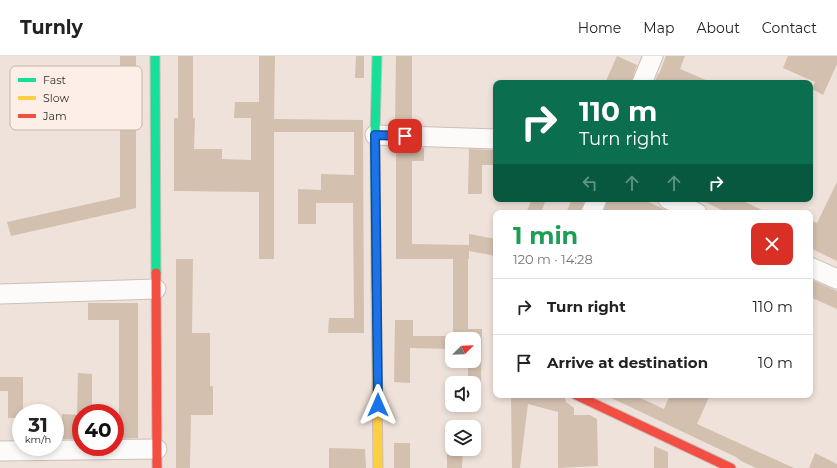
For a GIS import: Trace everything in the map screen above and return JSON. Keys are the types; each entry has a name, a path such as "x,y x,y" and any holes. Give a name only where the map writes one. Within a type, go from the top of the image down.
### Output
{"street":[{"path":"155,56 157,468"},
{"path":"377,56 375,135 378,468"},
{"path":"643,80 653,56"},
{"path":"375,135 493,139"},
{"path":"674,202 692,210"},
{"path":"813,268 837,279"},
{"path":"0,294 156,290"},
{"path":"582,398 731,468"},
{"path":"0,451 157,449"}],"building":[{"path":"120,56 136,56 136,66 120,66"},
{"path":"178,56 193,56 193,118 195,118 194,149 222,149 222,159 251,160 251,118 234,118 235,102 259,102 259,56 275,56 274,119 363,120 364,333 328,333 329,318 354,318 353,203 316,203 316,224 298,224 298,189 321,190 321,174 354,175 354,132 274,132 274,259 259,259 259,192 174,191 174,118 178,118"},
{"path":"356,56 364,56 364,78 355,78"},
{"path":"396,56 412,56 412,125 395,125"},
{"path":"617,56 637,65 632,80 606,80"},
{"path":"666,56 685,56 680,69 706,80 655,80"},
{"path":"788,56 837,56 837,64 823,95 813,90 815,82 813,80 783,68"},
{"path":"120,130 136,130 136,208 11,236 7,222 120,197"},
{"path":"396,147 424,148 424,161 412,161 412,244 469,245 469,234 493,238 493,255 469,251 468,259 468,329 482,329 481,383 481,376 468,376 468,368 481,368 481,332 453,332 453,259 396,259"},
{"path":"469,149 493,150 493,165 482,165 482,194 468,194"},
{"path":"837,182 837,261 813,249 813,221 817,223"},
{"path":"531,202 545,202 542,210 527,210"},
{"path":"571,202 584,202 581,210 567,210"},
{"path":"607,202 648,202 666,210 604,210"},
{"path":"705,202 745,202 762,210 722,210"},
{"path":"176,259 193,259 192,333 210,333 210,386 213,386 213,415 191,415 190,468 176,468"},
{"path":"813,280 837,291 837,309 813,298"},
{"path":"88,303 138,303 138,438 124,439 124,404 119,404 119,320 88,320"},
{"path":"395,320 413,320 413,336 445,336 445,349 410,348 410,383 394,382"},
{"path":"78,373 92,374 92,404 77,404"},
{"path":"0,377 23,377 23,404 12,404 12,418 8,418 8,391 0,391"},
{"path":"511,398 565,398 566,402 574,408 574,415 590,415 597,419 598,466 558,468 558,412 528,404 520,468 512,468"},
{"path":"611,398 640,398 664,409 669,398 709,398 697,424 794,468 756,468"},
{"path":"64,414 72,415 72,439 64,439"},
{"path":"394,443 410,443 410,468 394,468"},
{"path":"654,446 668,452 668,468 654,468"},
{"path":"329,448 365,449 366,468 329,468"},
{"path":"815,453 837,464 837,468 809,468"},
{"path":"447,456 463,456 462,468 447,468"}],"traffic: fast":[{"path":"155,56 156,273"},
{"path":"376,290 375,135 377,56"}],"traffic: slow":[{"path":"376,290 378,468"}],"traffic: jam":[{"path":"156,273 157,468"},
{"path":"582,398 731,468"}],"route":[{"path":"378,405 375,135 405,136"}]}
